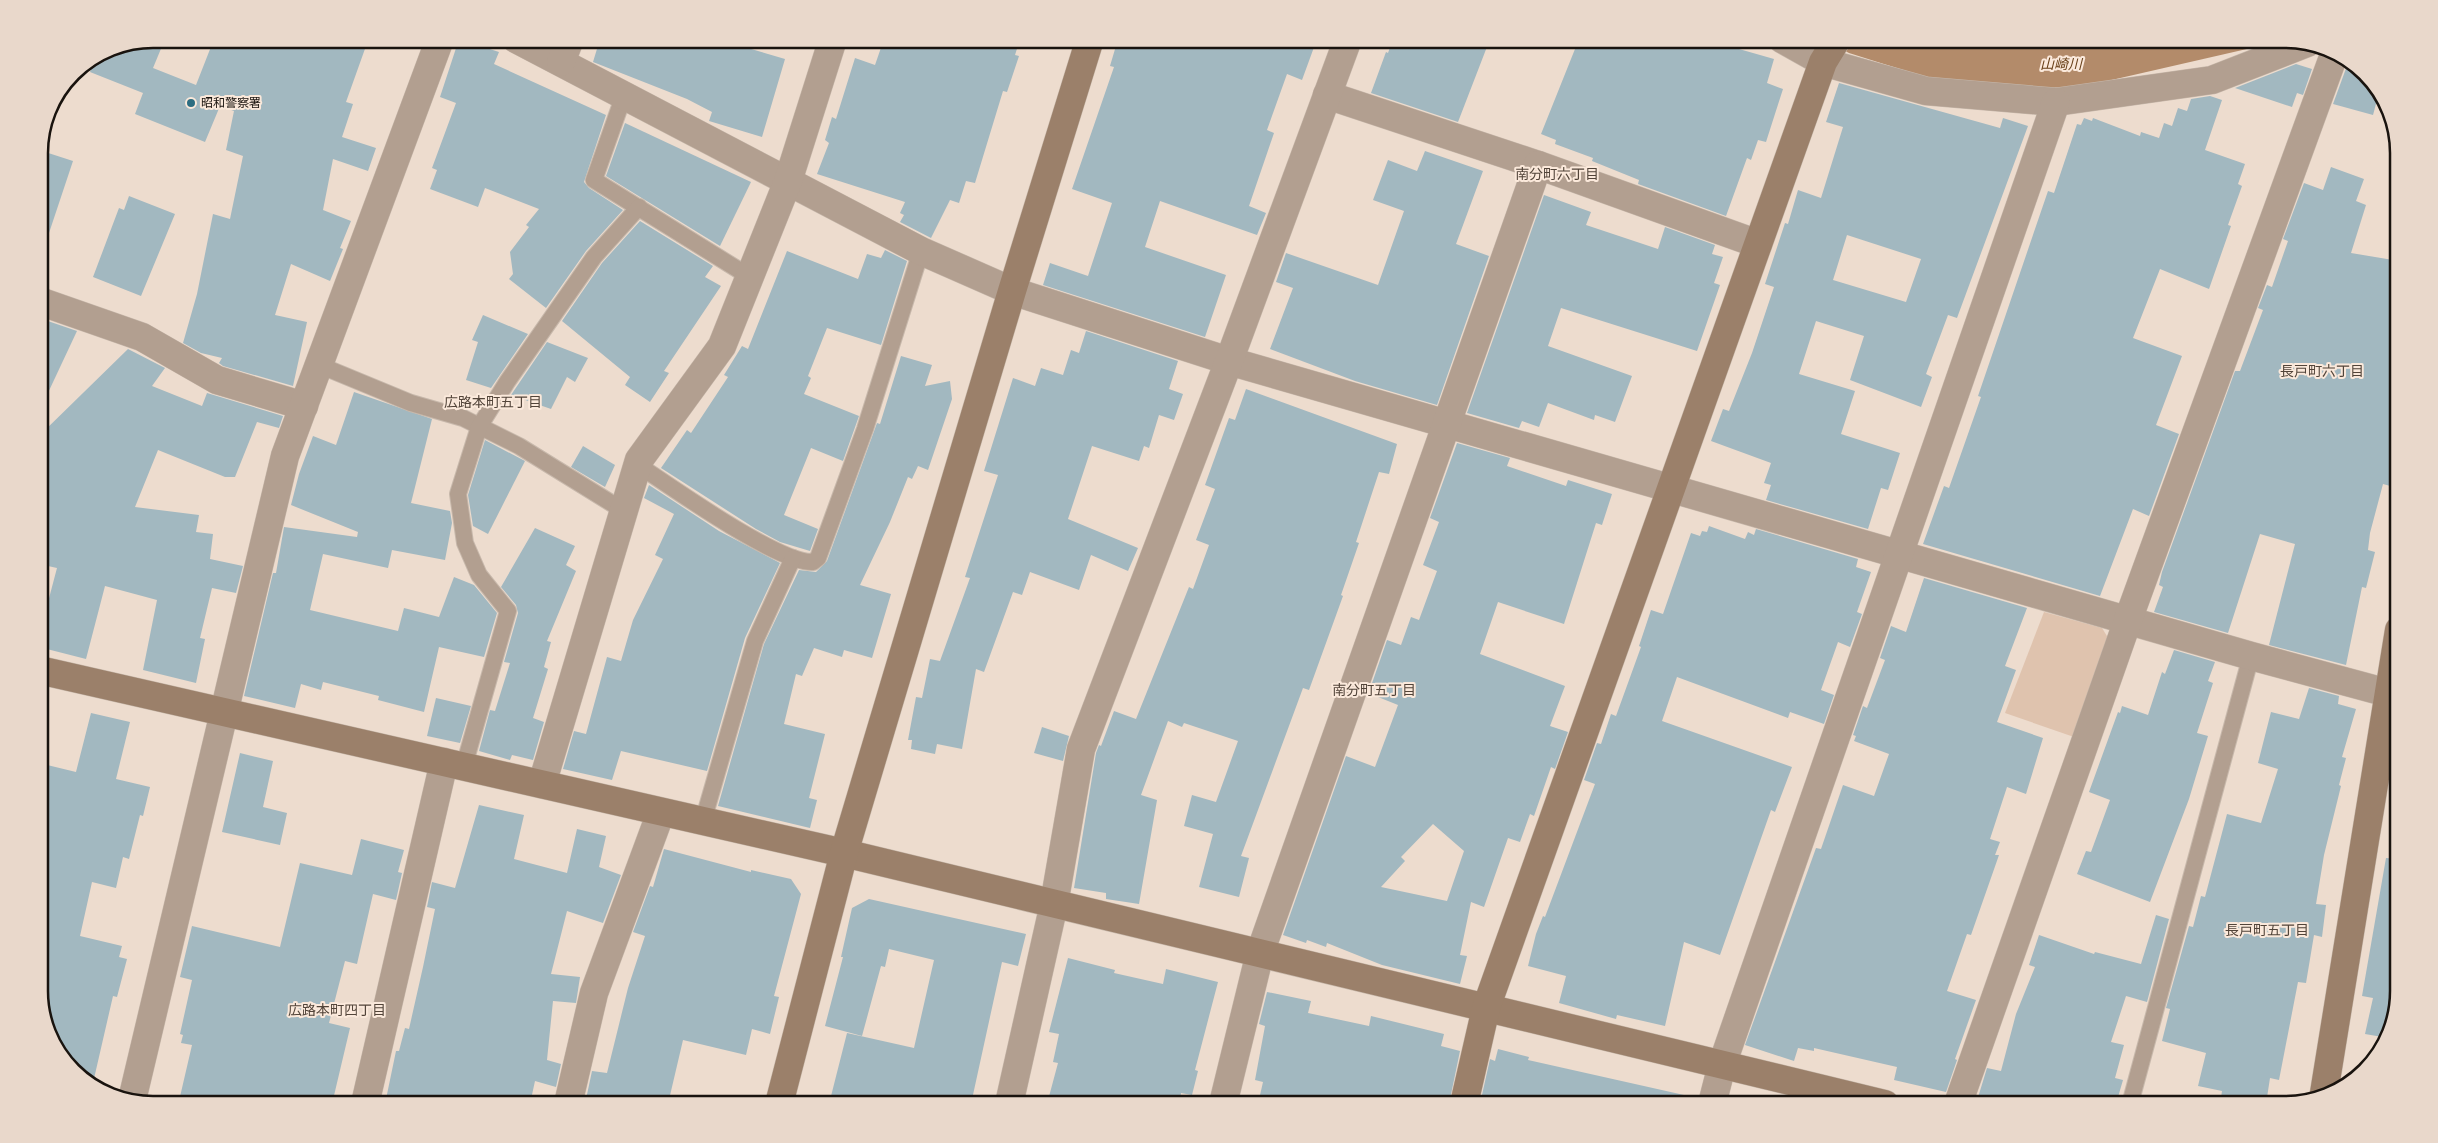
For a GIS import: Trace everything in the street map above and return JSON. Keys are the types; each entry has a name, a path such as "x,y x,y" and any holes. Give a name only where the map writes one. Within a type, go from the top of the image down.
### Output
{"street":[{"path":"134,1093 286,456 437,48"},
{"path":"542,784 638,465 722,346 788,181 830,48"},
{"path":"781,1096 844,853 1012,291 1087,48"},
{"path":"1011,1096 1054,904 1081,749 1229,361 1345,48"},
{"path":"1466,1096 1486,1008 1758,244 1830,50 1926,91 2056,102 2212,80 2294,48"},
{"path":"565,50 624,95 921,251 1012,291 1229,361 2251,656 2390,694"},
{"path":"1961,1096 2128,620 2333,59"},
{"path":"1327,95 1538,165 1758,244"},
{"path":"1714,1096 1722,1065 2056,102"},
{"path":"1225,1096 1260,954 1445,423 1538,165"},
{"path":"48,304 142,337 217,380 304,406"},
{"path":"48,672 844,853 1852,1096"},
{"path":"2325,1088 2390,718"},
{"path":"367,1096 454,764"},
{"path":"570,1096 594,993 661,812"}],"lane":[{"path":"624,95 594,180 750,276"},
{"path":"454,764 508,611 479,575 465,543 458,494 479,427 507,382 594,257 639,207"},
{"path":"638,465 734,528 793,558 813,562 818,558 865,429 921,251"},
{"path":"319,365 412,403 463,418 519,446 624,511"},
{"path":"703,821 755,641 793,558"},
{"path":"2132,1096 2251,656"}],"shaded area":[{"path":"2044,612 2102,628 2110,641 2074,737 2005,713"}],"water":[{"name":"山崎川","path":"1840,48 2251,48 2068,90 1941,82 1849,53"}],"building":[{"path":"145,48 161,48 153,68 196,85 210,48 365,48 346,102 353,104 342,137 376,148 368,171 333,159 323,210 351,221 340,248 343,249 330,281 291,264 275,315 307,322 293,386 223,366 219,363 222,358 201,353 183,343 197,294 213,214 230,219 243,156 226,150 234,111 220,106 205,142 135,114 143,93 90,72 94,65 112,55"},
{"path":"456,48 487,48 499,52 494,64 606,115 584,182 589,188 623,210 586,251 546,308 509,279 513,274 510,252 529,227 526,225 539,209 485,188 478,207 430,189 437,170 432,168 456,103 440,97"},
{"path":"597,48 748,48 785,59 762,137 709,121 712,112 687,99 593,62"},
{"path":"881,48 1017,48 1015,55 1019,56 1007,92 1003,91 975,183 966,181 959,203 950,200 931,238 900,222 904,215 900,213 905,202 817,174 829,143 825,140 832,117 836,119 855,58 875,65"},
{"path":"1115,48 1314,48 1302,80 1287,74 1267,130 1274,133 1249,206 1266,213 1257,235 1160,201 1145,247 1226,275 1205,337 1043,285 1050,263 1088,276 1112,203 1072,189 1114,67 1110,66"},
{"path":"1390,48 1487,48 1458,122 1371,93 1386,52 1388,53"},
{"path":"1575,48 1736,48 1774,59 1767,83 1783,89 1766,142 1758,140 1751,160 1747,158 1726,216 1638,184 1639,180 1592,161 1593,158 1555,144 1556,140 1541,134"},
{"path":"2296,64 2312,69 2303,95 2297,93 2292,107 2235,88"},
{"path":"2346,67 2360,78 2377,101 2373,115 2333,104"},
{"path":"1839,83 2000,128 2003,118 2028,126 1957,318 1948,315 1926,374 1932,377 1921,407 1850,380 1864,336 1816,321 1799,374 1855,391 1841,434 1900,453 1888,490 1881,488 1868,529 1766,500 1771,485 1764,483 1771,463 1711,441 1723,409 1729,411 1752,353 1774,287 1765,284 1785,223 1788,224 1798,190 1821,198 1843,127 1826,122","holes":["1847,235 1921,259 1906,302 1833,280"]},
{"path":"2210,96 2222,100 2205,150 2245,164 2238,184 2242,186 2228,225 2231,226 2209,289 2160,269 2133,338 2182,356 2156,425 2179,434 2149,516 2133,509 2100,596 1923,544 1944,486 1949,488 1981,397 1978,396 2048,191 2054,193 2077,124 2081,125 2084,118 2092,121 2093,118 2140,136 2141,132 2159,138 2164,123 2172,126 2178,108 2187,111 2191,99"},
{"path":"625,123 751,182 720,246 606,176"},
{"path":"1425,151 1483,171 1456,244 1489,256 1437,405 1355,381 1270,349 1293,288 1276,282 1286,253 1378,285 1404,211 1373,200 1388,160 1417,171"},
{"path":"48,153 73,161 48,236"},
{"path":"2331,167 2364,179 2356,201 2366,205 2351,253 2390,260 2390,486 2383,484 2370,533 2368,550 2375,552 2366,588 2362,587 2346,665 2269,645 2295,544 2260,534 2228,633 2154,612 2163,587 2159,585 2162,572 2235,371 2240,371 2263,310 2258,308 2267,285 2272,287 2288,241 2283,239 2304,183 2323,190"},
{"path":"1544,195 1591,212 1586,225 1658,249 1665,227 1715,245 1712,254 1723,257 1714,283 1720,285 1697,351 1561,308 1548,346 1632,376 1615,422 1595,415 1594,420 1548,403 1539,427 1522,421 1519,428 1467,413"},
{"path":"129,196 175,214 141,296 93,277 119,208 124,210"},
{"path":"640,221 713,266 705,277 721,286 664,371 669,373 650,402 625,385 630,377 562,321 602,263"},
{"path":"885,250 907,261 881,345 827,328 808,376 811,378 804,394 859,416 843,461 811,448 784,515 818,529 810,551 780,542 756,529 661,468 687,430 691,433 728,377 724,375 742,346 748,349 787,251 858,279 867,254 881,258"},
{"path":"483,315 528,334 491,388 466,380 478,342 472,340"},
{"path":"48,321 77,331 48,393"},
{"path":"1086,331 1178,361 1169,389 1183,394 1174,420 1159,415 1149,448 1144,446 1139,461 1092,446 1068,519 1138,548 1128,571 1091,555 1079,590 1030,572 1022,595 1013,592 984,672 976,669 962,749 937,744 935,754 911,749 912,740 908,740 916,697 922,698 930,659 940,661 970,578 965,577 998,475 984,471 1013,378 1035,386 1041,368 1063,375 1071,350 1079,353"},
{"path":"547,342 588,358 575,382 567,377 551,409 511,395"},
{"path":"128,349 165,368 152,386 202,406 207,393 283,416 279,428 257,422 235,477 225,477 158,450 135,507 199,515 196,532 213,534 210,559 243,566 236,593 212,588 200,638 205,639 196,683 143,670 157,600 105,586 86,659 48,649 48,602 57,568 48,566 48,427"},
{"path":"901,356 932,365 925,386 950,381 952,399 928,470 918,466 912,479 908,477 890,522 860,585 891,594 872,658 844,650 842,657 814,648 802,676 796,674 784,724 825,734 809,798 817,800 810,828 718,806 764,644 799,570 816,572 827,561 877,423 880,424"},
{"path":"1246,389 1397,444 1389,474 1379,472 1356,542 1359,543 1341,595 1343,596 1309,690 1303,688 1241,856 1249,858 1239,897 1199,887 1213,834 1184,826 1192,795 1216,802 1238,741 1184,723 1182,727 1168,721 1141,795 1157,800 1139,904 1106,899 1106,893 1074,888 1096,753 1099,745 1101,746 1114,711 1136,719 1189,587 1193,589 1209,545 1196,540 1215,489 1205,485 1229,418 1235,420"},
{"path":"354,392 432,419 411,503 450,511 452,523 445,560 392,550 388,568 323,554 310,610 398,631 404,608 439,617 454,577 474,585 497,613 484,657 439,647 424,712 378,700 379,696 323,682 321,690 301,684 295,708 244,696 273,573 276,573 284,527 357,537 358,532 291,505 299,474 313,436 336,445"},
{"path":"485,440 525,461 488,534 473,526 468,495"},
{"path":"1457,443 1510,458 1507,466 1566,486 1568,480 1612,494 1602,525 1596,523 1564,624 1498,602 1480,654 1565,686 1550,726 1568,732 1555,769 1551,767 1534,816 1530,814 1520,842 1508,838 1484,907 1471,902 1460,955 1467,956 1460,984 1382,965 1327,943 1326,947 1307,940 1306,943 1283,935 1346,756 1375,767 1398,705 1378,697 1380,693 1370,689 1387,640 1401,645 1411,617 1419,620 1437,571 1423,565 1439,522 1430,518","holes":["1433,824 1464,851 1447,901 1381,887 1405,861 1401,857"]},
{"path":"583,446 615,465 605,487 571,467"},
{"path":"649,485 719,531 780,563 745,638 707,771 621,751 612,780 563,769 574,731 586,734 607,657 621,661 633,620 663,559 655,555 674,514 644,498"},
{"path":"1709,526 1745,539 1748,532 1754,535 1756,529 1858,559 1856,567 1871,572 1857,612 1862,614 1850,647 1838,642 1821,690 1834,695 1824,724 1790,712 1788,718 1677,677 1662,721 1792,767 1775,812 1771,810 1720,955 1684,942 1665,1026 1617,1015 1616,1019 1559,1003 1566,976 1528,966 1536,934 1543,916 1545,917 1595,784 1584,780 1597,743 1601,744 1611,714 1616,716 1641,647 1639,646 1651,610 1663,614 1691,533 1700,536 1702,531 1707,532"},
{"path":"535,528 575,546 566,565 576,571 547,641 551,642 544,667 548,669 533,718 544,722 533,760 512,755 510,760 479,751 490,710 495,711 510,663 504,662 518,613 516,605 501,587"},
{"path":"1924,578 2027,608 2005,666 2016,670 1997,722 2043,738 2026,794 2007,787 1990,839 2000,842 1995,855 1999,855 1971,935 1967,934 1947,991 1976,1000 1955,1059 1957,1060 1946,1092 1894,1080 1897,1067 1814,1048 1814,1051 1798,1048 1794,1061 1745,1045 1816,848 1821,849 1843,785 1874,796 1889,754 1854,741 1856,736 1853,735 1863,706 1867,708 1885,660 1880,658 1891,626 1906,632"},
{"path":"2174,650 2215,662 2208,681 2213,683 2197,733 2208,736 2189,799 2150,902 2077,874 2086,851 2091,852 2110,800 2089,792 2118,712 2120,713 2122,706 2148,715 2162,672 2165,674"},
{"path":"2309,688 2339,696 2338,704 2356,709 2342,757 2346,758 2324,855 2316,904 2326,905 2322,937 2314,935 2306,983 2298,982 2279,1080 2270,1078 2267,1096 2221,1096 2222,1091 2198,1086 2206,1053 2162,1041 2170,1009 2166,1008 2189,926 2193,927 2201,896 2205,897 2227,814 2261,823 2278,769 2258,763 2271,712 2299,719"},
{"path":"436,698 471,706 460,743 427,736"},
{"path":"91,713 130,722 116,779 150,787 143,816 140,815 129,859 123,857 116,888 92,882 80,936 122,946 119,957 127,959 117,997 113,996 94,1077 78,1065 55,1031 48,998 48,765 76,772"},
{"path":"1042,727 1069,736 1063,761 1034,753"},
{"path":"240,753 273,761 263,807 287,813 280,845 222,832"},
{"path":"479,805 524,815 514,859 567,873 577,829 606,836 599,867 621,875 603,923 567,911 551,974 580,977 576,1003 553,1001 547,1060 561,1064 556,1087 535,1081 532,1096 387,1096 396,1051 399,1051 405,1028 409,1029 423,967 435,909 427,907 432,882 455,888"},
{"path":"361,839 404,850 398,872 402,873 396,900 373,894 357,964 345,961 329,1023 350,1028 334,1096 180,1096 192,1045 181,1043 183,1035 180,1034 192,980 180,977 192,926 280,947 300,863 352,875"},
{"path":"664,849 751,872 751,870 791,879 801,894 774,996 779,997 770,1034 752,1029 746,1055 683,1040 670,1096 587,1096 592,1071 607,1073 628,988 645,936 633,932 650,886 653,887"},
{"path":"2386,858 2390,858 2390,1004 2380,1037 2365,1034 2373,998 2362,996"},
{"path":"869,899 1026,934 1018,966 1002,962 973,1096 831,1096 847,1033 914,1048 934,960 889,949 885,967 881,966 862,1036 825,1026 843,957 841,957 852,908"},
{"path":"2156,915 2169,919 2147,1002 2126,996 2111,1042 2124,1045 2115,1078 2123,1080 2118,1096 1978,1096 1987,1068 2001,1071 2016,1014 2035,967 2029,965 2039,935 2094,954 2095,952 2141,964"},
{"path":"1068,958 1115,970 1114,973 1163,984 1166,969 1218,982 1195,1070 1198,1071 1192,1095 1181,1093 1181,1096 1049,1096 1058,1063 1053,1062 1059,1034 1049,1032"},
{"path":"1267,992 1311,1001 1308,1013 1369,1026 1371,1016 1444,1034 1441,1046 1460,1051 1451,1096 1260,1096 1263,1082 1255,1080 1265,1026 1259,1024"},
{"path":"1498,1049 1529,1057 1528,1060 1684,1096 1482,1096 1490,1059 1495,1061"}],"place":[{"name":"昭和警察署","path":"191,103"}],"district":[{"name":"南分町六丁目","path":"1557,174"},
{"name":"長戸町六丁目","path":"2322,371"},
{"name":"広路本町五丁目","path":"493,402"},
{"name":"南分町五丁目","path":"1374,690"},
{"name":"長戸町五丁目","path":"2267,930"},
{"name":"広路本町四丁目","path":"337,1010"}]}
